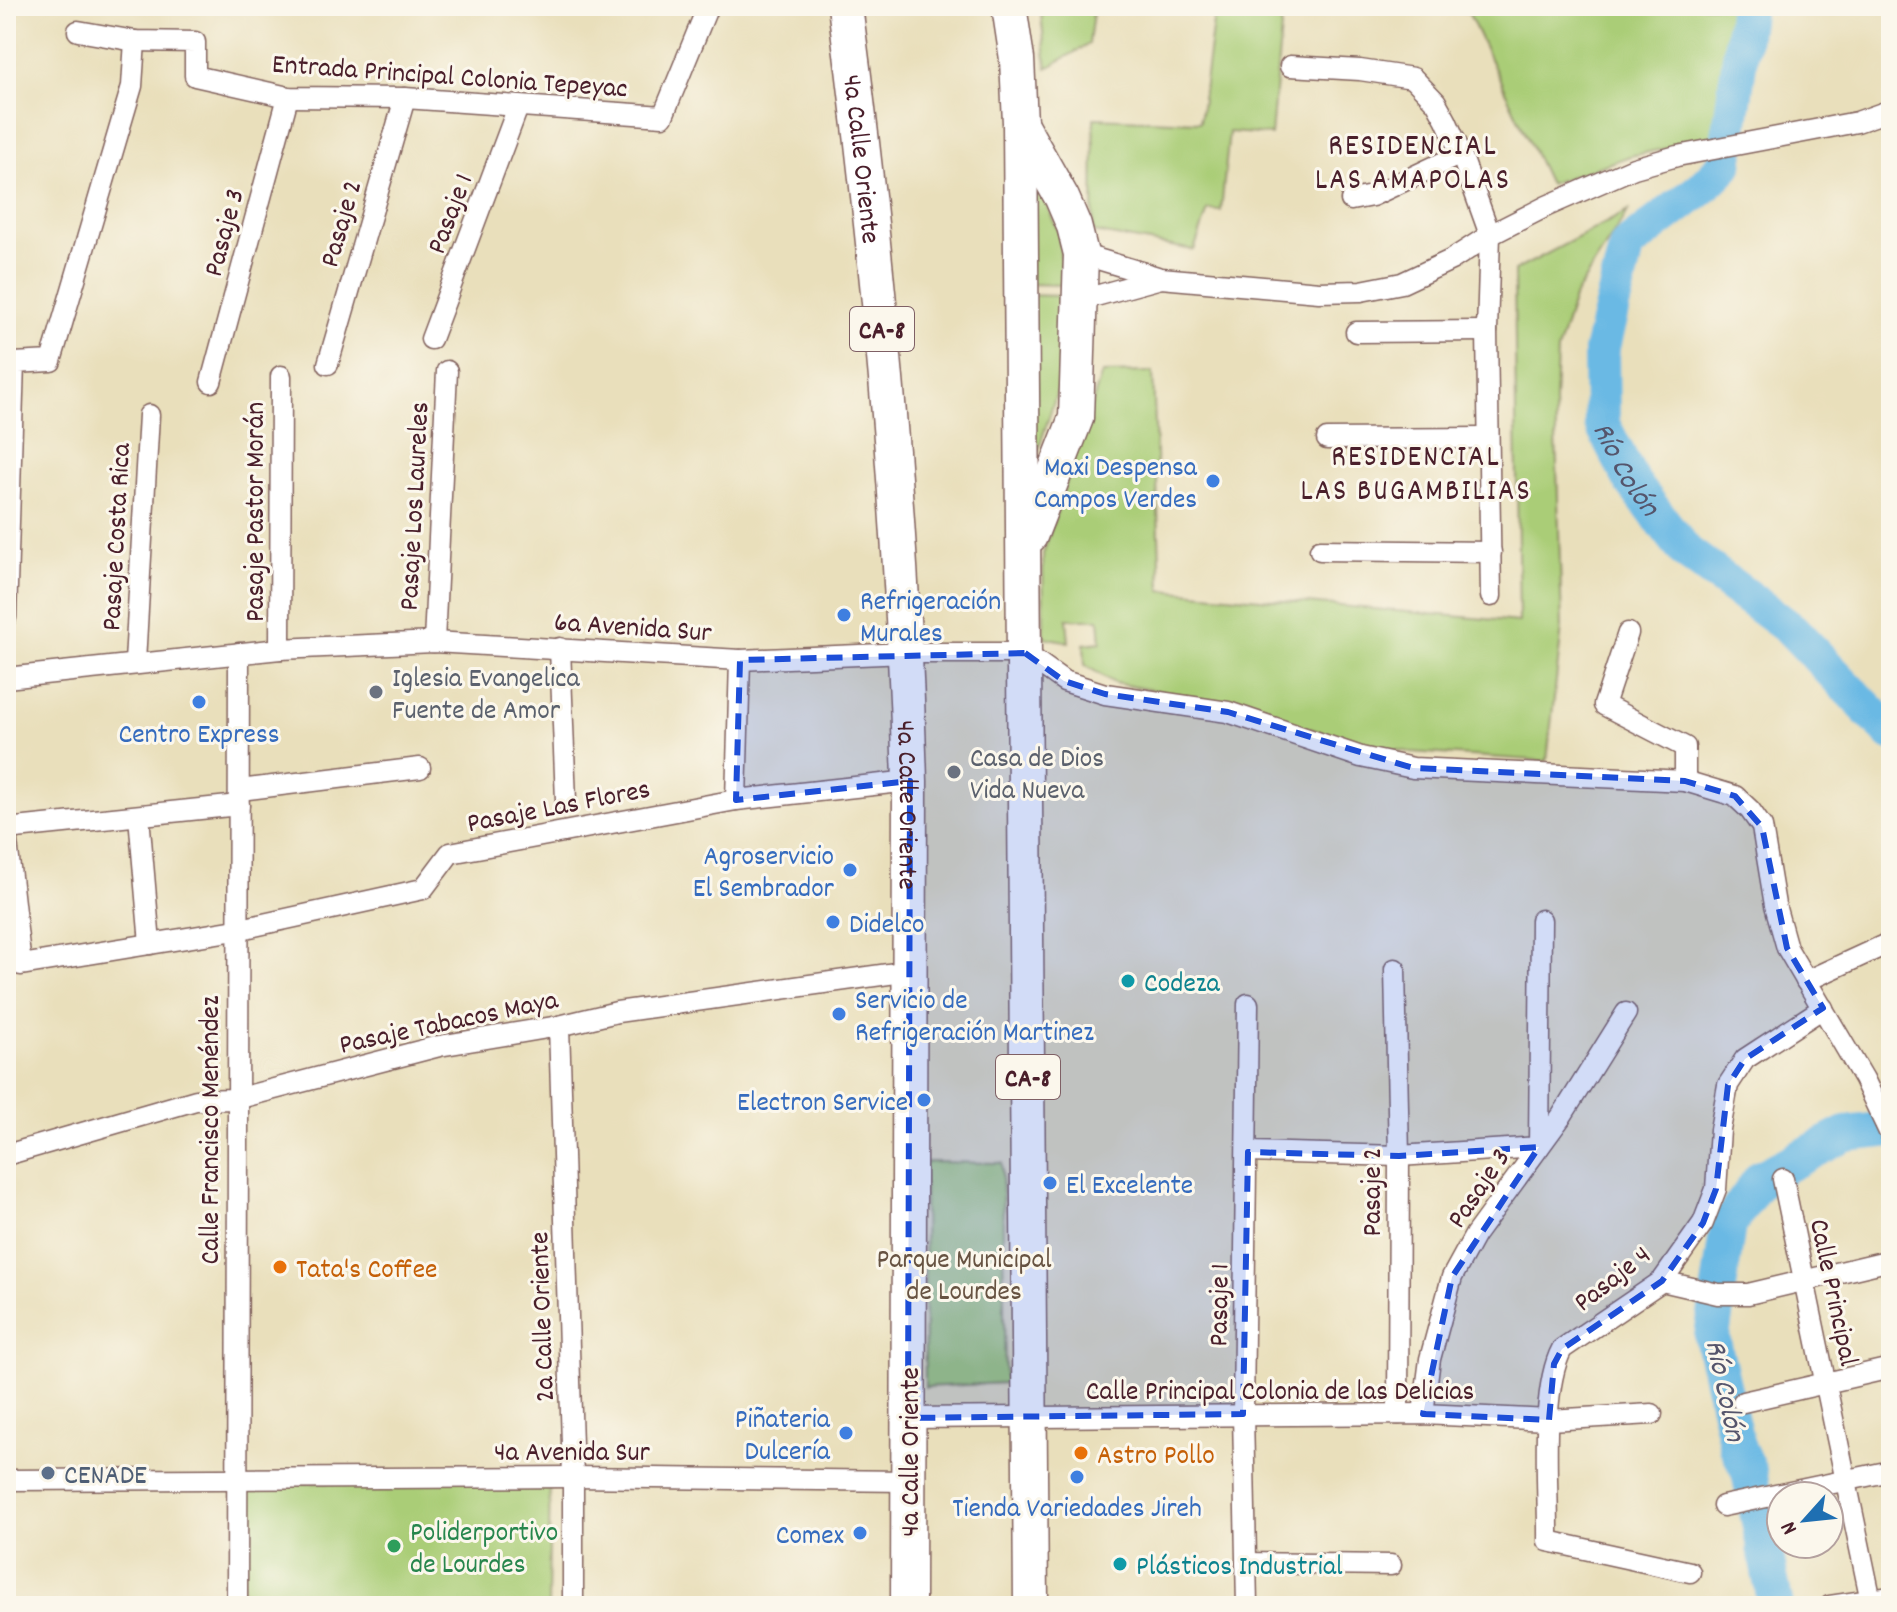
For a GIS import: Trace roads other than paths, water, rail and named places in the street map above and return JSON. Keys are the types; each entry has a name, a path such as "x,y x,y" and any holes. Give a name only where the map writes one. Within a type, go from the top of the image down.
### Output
{"highway":[{"name":"4a Calle Oriente","path":"845,6 870,200 895,482 906,653 910,781 908,1606"},
{"name":"CA-8","path":"1009,6 1017,59 1020,123 1031,1606"},
{"path":"1020,123 1062,198 1081,254 1076,418 1025,547"}],"street":[{"path":"700,6 708,6"},
{"name":"Entrada Principal Colonia Tepeyac","path":"78,31 135,41 195,42 195,76 288,97 405,98 663,116 708,6"},
{"path":"6,617 14,363 51,361 132,86 135,41"},
{"path":"1290,66 1360,70 1413,78 1436,102 1461,154 1490,235 1487,331 1491,596"},
{"name":"Pasaje 3","path":"211,382 288,97"},
{"name":"Pasaje 2","path":"328,364 405,98"},
{"name":"Pasaje 1","path":"431,339 518,107"},
{"path":"1081,254 1161,278 1319,292 1361,291 1402,283 1451,260 1490,235 1634,168 1677,156 1857,122 1891,110"},
{"path":"1351,200 1372,196 1461,154"},
{"path":"1081,300 1161,278"},
{"path":"1356,332 1487,331"},
{"name":"Pasaje Los Laureles","path":"434,642 447,371"},
{"name":"Pasaje Pastor Morán","path":"280,649 281,376"},
{"name":"Pasaje Costa Rica","path":"135,662 149,415"},
{"path":"1327,439 1488,438"},
{"path":"1320,550 1491,552"},
{"path":"1628,633 1604,705 1685,747 1685,781"},
{"name":"6a Avenida Sur","path":"6,678 280,649 434,642 740,660 906,653 1025,653"},
{"path":"560,648 566,801"},
{"name":"Calle Francisco Menéndez","path":"237,1606 236,930 239,653"},
{"path":"1025,653 1064,681 1105,694 1228,712 1361,757 1413,768 1685,781 1735,796 1762,827 1775,905 1787,948 1864,1079 1891,1136"},
{"path":"736,800 740,660"},
{"path":"6,831 139,816 420,768"},
{"name":"Pasaje Las Flores","path":"6,831 21,965 236,930 423,889 450,853 736,800 910,781"},
{"path":"139,816 150,944"},
{"path":"1248,1152 1399,1156 1539,1147 1541,920"},
{"path":"1806,981 1891,942"},
{"name":"Pasaje 2","path":"1395,969 1399,1156 1398,1414"},
{"name":"Pasaje Tabacos Maya","path":"6,1155 196,1100 236,1099 439,1046 559,1026 617,1012 910,971"},
{"name":"Pasaje 1","path":"1247,1606 1243,1414 1248,1004"},
{"name":"Pasaje 4","path":"1690,1572 1548,1541 1549,1420 1554,1364 1562,1349 1662,1281 1703,1223 1716,1189 1720,1130 1728,1085 1745,1059 1823,1008"},
{"name":"Pasaje 3","path":"1423,1414 1430,1359 1452,1277 1475,1235 1561,1117 1626,1013"},
{"name":"2a Calle Oriente","path":"559,1026 573,1477 573,1606"},
{"name":"Calle Principal","path":"1783,1179 1846,1481 1878,1601"},
{"path":"1662,1281 1718,1294 1748,1294 1891,1260"},
{"path":"1743,1402 1891,1368"},
{"name":"Calle Principal Colonia de las Delicias","path":"908,1418 1423,1414 1549,1420 1652,1414"},
{"path":"1723,1506 1891,1471"},
{"name":"4a Avenida Sur","path":"6,1480 573,1477 907,1481"},
{"path":"1246,1563 1391,1565"},
{"path":"1830,1606 1878,1601"}],"waterway":[{"name":"Río Colón","path":"1747,6 1725,165 1701,189 1627,246 1601,351 1602,424 1632,482 1686,552 1792,630 1891,733"},
{"name":"Río Colón","path":"1776,1606 1749,1472 1737,1446 1712,1337 1728,1225 1761,1178 1846,1134 1891,1129"}],"place":[{"name":"Maxi Despensa Campos Verdes","path":"1213,481"},
{"name":"Refrigeración Murales","path":"844,615"},
{"name":"Iglesia Evangelica Fuente de Amor","path":"376,692"},
{"name":"Centro Express","path":"199,702"},
{"name":"Casa de Dios Vida Nueva","path":"954,772"},
{"name":"Agroservicio El Sembrador","path":"850,870"},
{"name":"Didelco","path":"833,922"},
{"name":"Codeza","path":"1128,981"},
{"name":"Servicio de Refrigeración Martinez","path":"839,1014"},
{"name":"Electron Service","path":"924,1100"},
{"name":"El Excelente","path":"1050,1183"},
{"name":"Tata's Coffee","path":"280,1267"},
{"name":"Piñateria Dulcería","path":"846,1433"},
{"name":"Astro Pollo","path":"1081,1453"},
{"name":"CENADE","path":"48,1473"},
{"name":"Tienda Variedades Jireh","path":"1077,1477"},
{"name":"Comex","path":"860,1533"},
{"name":"Poliderportivo de Lourdes","path":"394,1546"},
{"name":"Plásticos Industrial","path":"1120,1564"}],"district":[{"name":"RESIDENCIAL LAS AMAPOLAS","path":"1413,161"},
{"name":"RESIDENCIAL LAS BUGAMBILIAS","path":"1416,472"}],"park label":[{"name":"Parque Municipal de Lourdes","path":"964,1273"}]}
